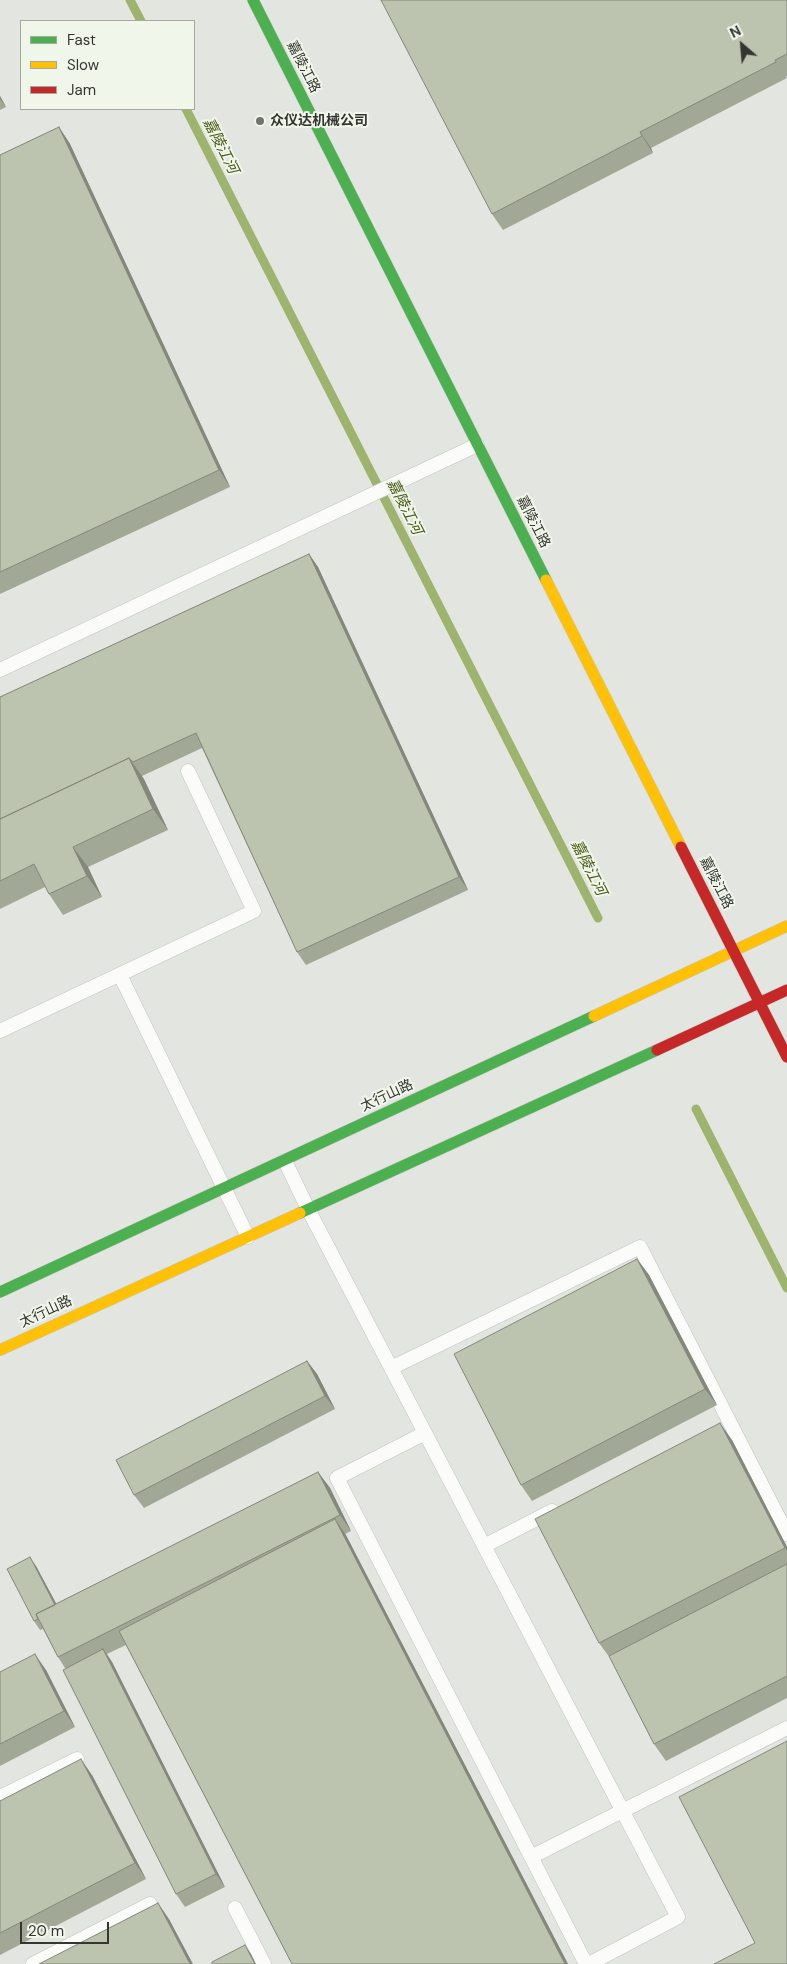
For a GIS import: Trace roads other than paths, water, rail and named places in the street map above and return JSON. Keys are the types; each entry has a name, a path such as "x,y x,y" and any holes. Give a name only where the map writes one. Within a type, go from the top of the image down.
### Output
{"street":[{"name":"嘉陵江路","path":"253,0 787,1057"},
{"name":"太行山路","path":"0,1292 787,926"},
{"name":"太行山路","path":"0,1350 787,990"}],"lane":[{"path":"0,670 477,445"},
{"path":"0,1031 254,911 188,771"},
{"path":"120,975 248,1237"},
{"path":"285,1161 308,1209 678,1917 588,1964 337,1478 425,1433"},
{"path":"391,1368 640,1247 725,1423 787,1534"},
{"path":"484,1546 563,1506"},
{"path":"531,1856 621,1809 787,1728"},
{"path":"0,1797 76,1758"},
{"path":"33,1964 150,1904"},
{"path":"235,1908 264,1964"}],"waterway":[{"name":"嘉陵江河","path":"130,0 140,20"},
{"name":"嘉陵江河","path":"187,110 598,918"},
{"name":"嘉陵江河","path":"696,1109 787,1288"}],"place":[{"name":"众仪达机械公司","path":"260,121"}]}
